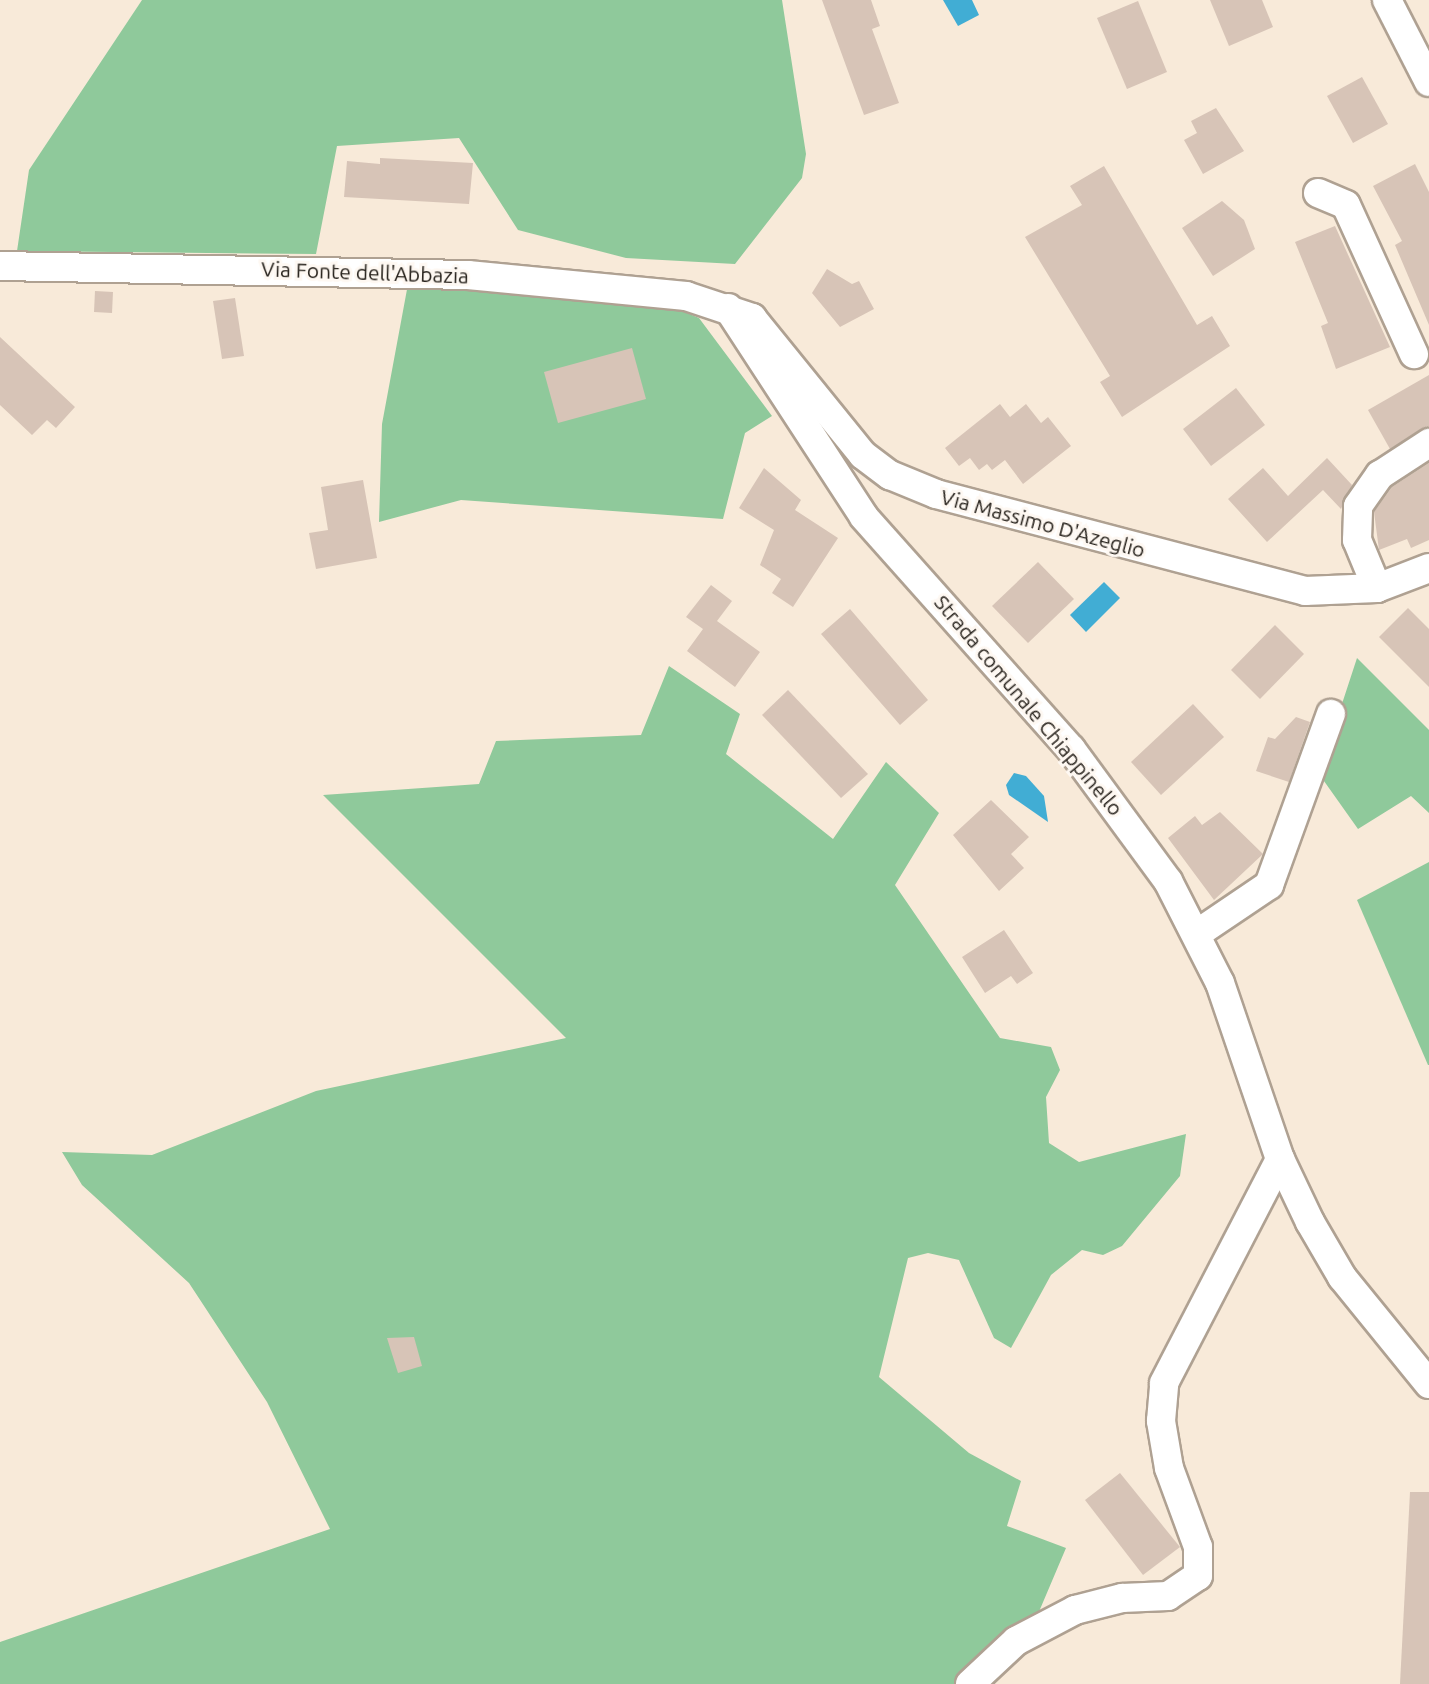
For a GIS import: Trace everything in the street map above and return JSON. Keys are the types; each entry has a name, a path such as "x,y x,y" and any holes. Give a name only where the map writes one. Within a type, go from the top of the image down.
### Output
{"street":[{"path":"1387,0 1429,82"},
{"path":"1318,193 1346,205 1414,354"},
{"name":"Via Fonte dell'Abbazia","path":"0,266 504,276 727,305"},
{"name":"Via Massimo D'Azeglio","path":"727,305 771,336 863,455 903,482 1295,590 1377,588 1428,571"},
{"name":"Strada comunale Chiappinello","path":"727,305 864,517 1071,748 1144,845 1198,933 1240,1033 1280,1159 1342,1278 1429,1384"},
{"path":"1377,588 1357,540 1358,506 1380,475 1429,443"},
{"path":"1198,933 1269,885 1331,714"},
{"path":"970,1684 1016,1641 1075,1610 1122,1598 1168,1596 1198,1576 1198,1547 1169,1468 1160,1421 1164,1383 1280,1159"}],"green space":[{"path":"142,0 782,0 806,154 802,178 735,264 626,258 518,230 459,138 337,146 316,254 17,251 29,170"},
{"path":"408,284 661,302 699,318 772,416 745,433 723,519 461,500 379,522 382,424"},
{"path":"1357,658 1429,730 1429,813 1411,796 1358,829 1319,774"},
{"path":"669,666 740,714 726,754 833,839 886,762 939,813 895,885 1000,1038 1051,1047 1060,1070 1046,1097 1049,1143 1079,1162 1186,1134 1180,1176 1122,1246 1103,1255 1082,1250 1051,1275 1011,1348 994,1338 959,1260 928,1253 908,1258 879,1377 969,1453 1021,1481 1007,1526 1066,1548 1024,1647 987,1684 0,1684 0,1642 330,1529 267,1402 189,1283 82,1185 62,1152 152,1155 316,1091 566,1038 323,795 479,784 496,741 641,735"},
{"path":"1429,862 1429,1065 1428,1065 1357,900"}],"water":[{"path":"943,0 972,0 979,15 958,26"},
{"path":"1104,582 1120,598 1086,632 1070,615"},
{"path":"1014,773 1026,776 1044,796 1048,822 1009,795 1006,785"}],"building":[{"path":"822,0 871,0 880,26 872,29 899,103 864,115"},
{"path":"1210,0 1262,0 1273,27 1229,46"},
{"path":"1138,1 1167,72 1127,89 1097,18"},
{"path":"1362,77 1388,124 1353,143 1327,96"},
{"path":"1216,108 1244,151 1203,174 1184,140 1197,133 1191,121"},
{"path":"380,158 473,163 469,204 344,197 347,161 380,164"},
{"path":"1415,164 1429,192 1429,325 1395,245 1402,241 1373,186"},
{"path":"1104,166 1197,325 1212,316 1230,346 1122,417 1100,382 1110,376 1025,237 1082,205 1070,186"},
{"path":"1222,201 1244,220 1255,249 1213,276 1182,228"},
{"path":"1335,226 1390,347 1336,369 1321,326 1328,323 1295,242"},
{"path":"827,269 852,284 859,281 874,309 840,327 812,293"},
{"path":"95,291 113,292 112,313 94,312"},
{"path":"235,298 244,356 222,359 213,301"},
{"path":"0,337 75,407 56,428 47,420 32,435 0,405"},
{"path":"632,348 646,399 558,423 544,372"},
{"path":"1429,375 1429,426 1390,449 1368,410"},
{"path":"1236,388 1265,425 1211,466 1183,429"},
{"path":"1000,404 1010,417 1026,404 1041,423 1048,417 1071,446 1023,484 1005,460 992,470 987,464 979,470 970,458 959,466 945,448"},
{"path":"1327,458 1352,485 1341,509 1323,490 1267,542 1228,499 1263,468 1288,496"},
{"path":"1429,463 1429,540 1411,548 1407,539 1379,550 1374,512 1392,487"},
{"path":"764,468 801,500 795,510 838,538 793,607 772,593 781,579 760,565 774,530 739,508"},
{"path":"363,480 377,558 316,569 309,533 328,530 321,487"},
{"path":"1038,562 1074,599 1028,643 992,606"},
{"path":"711,585 732,601 717,621 760,652 735,687 687,651 703,629 686,617"},
{"path":"1408,608 1429,629 1429,687 1379,637"},
{"path":"850,609 928,700 900,725 821,634"},
{"path":"1275,625 1304,654 1260,699 1231,670"},
{"path":"788,690 868,774 841,798 762,715"},
{"path":"1193,704 1224,737 1161,795 1131,762"},
{"path":"1296,717 1310,722 1289,782 1256,771 1268,737 1275,739"},
{"path":"991,800 1029,837 1011,854 1024,868 999,891 953,835"},
{"path":"1220,812 1263,854 1214,900 1168,838 1195,816 1202,825"},
{"path":"1004,930 1033,973 1017,984 1011,976 985,993 962,957"},
{"path":"414,1337 422,1366 398,1373 387,1338"},
{"path":"1120,1473 1180,1547 1143,1575 1085,1500"},
{"path":"1410,1492 1429,1492 1429,1684 1400,1684"}]}
